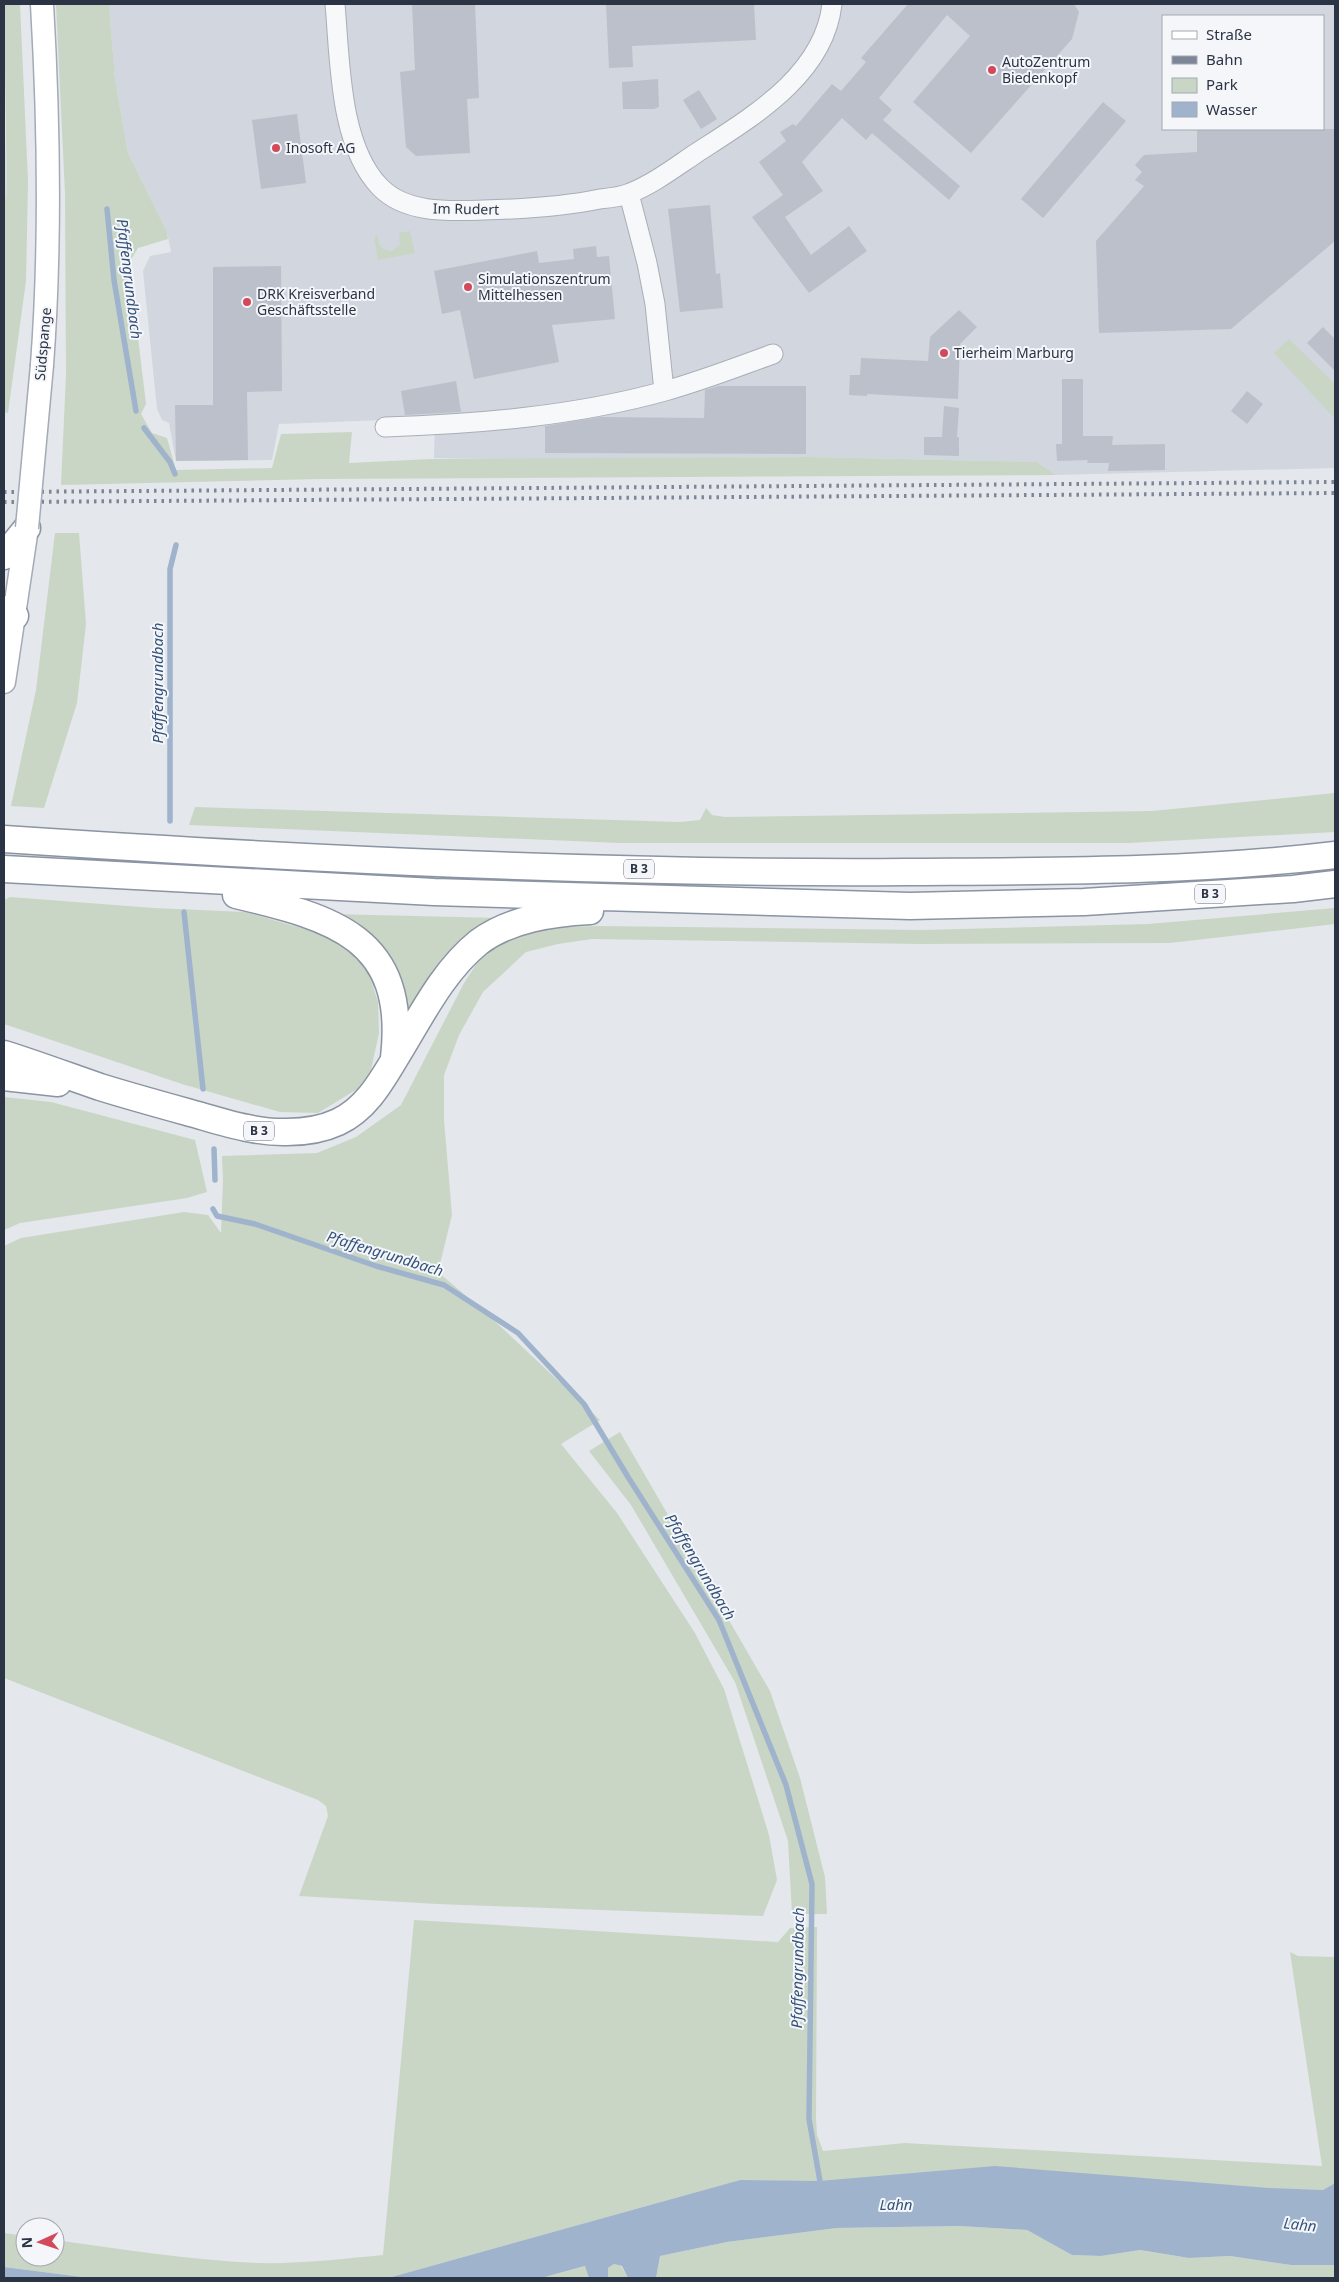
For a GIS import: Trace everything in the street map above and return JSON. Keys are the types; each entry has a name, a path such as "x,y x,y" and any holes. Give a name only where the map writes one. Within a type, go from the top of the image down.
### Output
{"highway":[{"path":"13,562 27,528"},
{"name":"B 3","path":"4,839 250,855 802,873 1108,871 1269,863 1335,855"},
{"name":"B 3","path":"4,869 172,880 718,902 910,906 1084,902 1293,889 1335,884"},
{"name":"B 3","path":"172,880 312,914 336,924 356,937 372,953 384,971 390,990 396,1013 397,1036 394,1061"},
{"name":"B 3","path":"7,1060 241,1127 267,1131 303,1131 338,1122 366,1102 379,1086 428,1003 447,976 479,943 497,931 542,916 718,902"}],"main road":[{"name":"Südspange","path":"27,528 47,301 49,193 42,4"},
{"path":"4,682 7,617 13,562"}],"street":[{"name":"Im Rudert","path":"335,4 342,82 352,136 366,170 387,194 404,202 425,208 456,211 554,207 629,194 652,182 725,134 787,88 806,67 820,46 827,28 832,4"},
{"path":"629,194 648,263 655,304 664,391"},
{"path":"385,427 462,424 598,406 664,391 773,354"}],"shaded area":[{"path":"109,4 1335,4 1335,468 1056,475 1037,462 810,457 550,460 434,458 435,418 279,424 272,460 176,461 169,423 162,420 157,409 143,271 150,256 171,252 167,232 128,153 115,79"},
{"path":"4,89 7,200 4,200"}],"green space":[{"path":"4,4 20,4 28,181 26,281 8,413 4,412 4,200 7,199"},
{"path":"56,4 109,4 115,79 128,153 167,232 168,239 138,248 129,263 146,404 141,414 152,433 167,438 176,470 272,468 281,434 352,432 349,463 431,459 810,457 1037,462 1056,475 321,479 61,485 66,375 65,194"},
{"path":"410,231 415,253 378,260 374,237 378,236 378,243 383,249 392,251 400,245 399,233"},
{"path":"1289,339 1335,384 1335,419 1274,353"},
{"path":"55,533 79,533 86,624 77,703 44,808 11,806 36,690"},
{"path":"1335,793 1335,832 1129,843 619,843 189,825 195,807 680,822 700,820 706,808 712,815 725,817 1152,811"},
{"path":"10,897 154,908 245,912 326,935 350,948 369,974 378,1002 379,1033 371,1070 359,1088 318,1113 280,1112 182,1084 4,1024 4,900"},
{"path":"1335,908 1335,924 1170,943 920,944 592,939 558,944 526,952 483,992 459,1035 444,1075 444,1120 452,1215 438,1272 484,1311 600,1420 561,1444 617,1513 695,1633 724,1689 769,1835 777,1880 763,1916 437,1904 299,1896 328,1816 326,1806 318,1800 4,1678 4,1246 21,1238 184,1212 208,1215 221,1233 222,1156 317,1153 356,1137 401,1105 464,983 481,957 509,937 555,927 598,926 922,930 1148,924"},
{"path":"331,914 498,918 406,1031 395,993"},
{"path":"4,1097 51,1102 195,1140 207,1192 187,1198 20,1223 4,1230"},
{"path":"620,1432 770,1691 800,1778 825,1877 827,1914 792,1914 788,1841 735,1682 631,1505 589,1451"},
{"path":"414,1920 778,1942 790,1928 817,1927 816,2118 817,2135 823,2151 905,2143 1322,2166 1290,1952 1298,1956 1335,1957 1335,2183 1323,2190 740,2180 388,2278 90,2278 4,2267 4,2233 15,2235 15,2267 65,2267 65,2241 232,2262 304,2262 383,2255"},
{"path":"959,2226 1027,2230 1072,2255 1101,2256 1140,2250 1189,2258 1230,2256 1291,2265 1335,2265 1335,2278 656,2278 660,2256 727,2242 837,2228"},
{"path":"614,2264 621,2266 628,2278 608,2278 608,2268"},
{"path":"586,2266 589,2278 541,2278"}],"water":[{"name":"Lahn","path":"995,2166 1269,2188 1323,2190 1335,2183 1335,2265 1291,2265 1230,2256 1189,2258 1140,2250 1101,2256 1072,2255 1027,2230 959,2226 837,2228 727,2242 660,2256 656,2278 628,2278 622,2266 614,2264 608,2268 608,2278 589,2278 585,2266 541,2278 388,2278 740,2180 819,2181"},
{"path":"4,2267 90,2278 4,2278"}],"building":[{"path":"412,4 475,4 479,98 467,99 470,153 416,156 406,147 400,72 415,70"},
{"path":"606,4 754,4 756,40 632,46 633,67 609,68"},
{"path":"908,4 1074,4 1079,12 1072,39 971,153 913,102 970,36 947,15 879,98 892,110 883,120 960,186 949,200 872,133 866,140 842,118 802,162 823,191 785,217 811,255 849,226 867,251 809,293 752,217 783,195 759,162 786,141 780,132 793,124 796,126 832,84 841,91 866,62 861,58"},
{"path":"658,79 659,107 654,109 623,109 622,82"},
{"path":"699,90 717,119 701,129 683,100"},
{"path":"1103,102 1126,121 1043,218 1021,199"},
{"name":"Inosoft AG","path":"297,114 306,183 261,189 252,120"},
{"path":"1335,129 1335,241 1231,329 1099,333 1096,241 1144,186 1135,180 1142,172 1135,165 1144,155 1197,152 1197,130"},
{"path":"710,205 716,274 720,273 723,308 680,312 668,209"},
{"path":"596,246 597,257 609,256 615,319 552,325 559,362 474,379 460,310 442,314 434,271 537,251 539,263 574,259 573,249"},
{"name":"DRK Kreisverband Geschäftsstelle","path":"281,266 282,391 247,392 248,460 176,461 175,405 213,405 213,267"},
{"name":"Tierheim Marburg","path":"959,310 977,327 960,344 958,399 867,394 867,396 849,395 850,375 860,375 861,358 928,361 930,337"},
{"path":"1323,327 1335,339 1335,371 1307,343"},
{"path":"1062,379 1083,379 1083,436 1113,436 1112,445 1165,444 1165,470 1108,471 1109,463 1087,463 1088,460 1057,461 1056,444 1062,444"},
{"path":"456,381 461,412 405,415 401,391"},
{"path":"719,386 806,386 806,454 545,453 545,426 601,417 704,418 705,390"},
{"path":"1247,391 1263,404 1247,424 1231,411"},
{"path":"944,406 959,408 957,437 959,437 959,456 924,455 924,437 942,437"}],"waterway":[{"name":"Pfaffengrundbach","path":"107,209 114,280 136,411"},
{"name":"Pfaffengrundbach","path":"144,428 170,462 175,474"},
{"name":"Pfaffengrundbach","path":"170,821 170,569 176,545"},
{"name":"Pfaffengrundbach","path":"184,912 203,1089"},
{"name":"Pfaffengrundbach","path":"214,1149 215,1180"},
{"name":"Pfaffengrundbach","path":"213,1209 217,1216 255,1224 376,1266 444,1285 518,1333 584,1404 719,1620 786,1785 812,1884 809,2119 821,2187"}],"railway":[{"path":"4,492 1335,482"},
{"path":"4,502 1335,493"}],"place":[{"name":"AutoZentrum Biedenkopf","path":"992,70"},
{"name":"Inosoft AG","path":"276,148"},
{"name":"Simulationszentrum Mittelhessen","path":"468,287"},
{"name":"DRK Kreisverband Geschäftsstelle","path":"247,302"},
{"name":"Tierheim Marburg","path":"944,353"}]}
